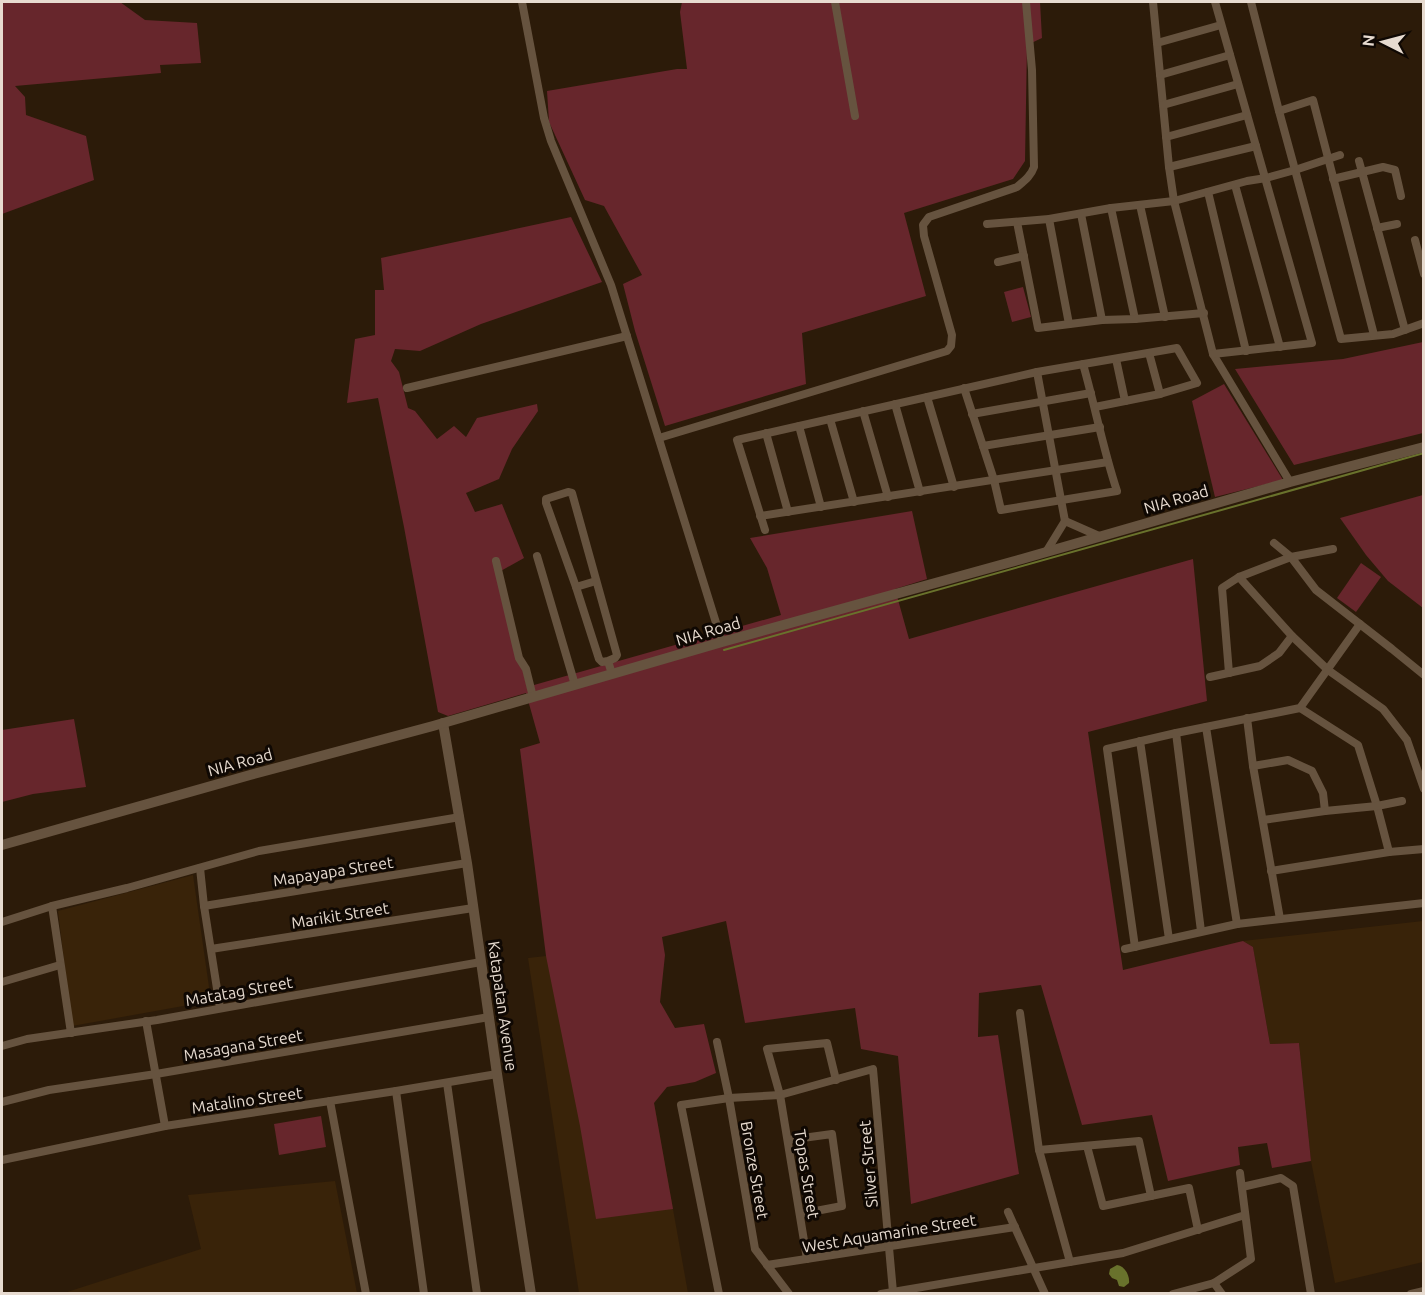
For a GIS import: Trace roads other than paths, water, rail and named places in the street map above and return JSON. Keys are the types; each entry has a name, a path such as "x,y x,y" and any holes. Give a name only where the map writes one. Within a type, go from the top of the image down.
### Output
{"street":[{"path":"522,2 544,118 551,141 611,285 722,642"},
{"path":"835,2 855,116"},
{"path":"659,438 947,351 951,346 952,335 924,236 923,225 929,217 1017,187 1033,170 1032,70 1026,2"},
{"path":"1153,2 1174,201 1213,354 1290,482"},
{"path":"1213,354 1312,343 1215,2"},
{"path":"1251,2 1341,339 1393,334 1424,324"},
{"path":"1157,44 1221,25"},
{"path":"1160,75 1230,55"},
{"path":"1163,105 1238,84"},
{"path":"1279,111 1313,100 1374,335"},
{"path":"1166,136 1247,115"},
{"path":"1169,167 1256,146"},
{"path":"987,224 1049,219 1111,208 1174,201 1295,170 1340,155"},
{"path":"1359,161 1405,330"},
{"path":"1333,179 1383,167 1395,170 1401,196"},
{"path":"1235,185 1280,347"},
{"path":"1208,192 1246,351"},
{"path":"1140,205 1166,317"},
{"path":"1111,208 1135,319"},
{"path":"1081,214 1102,320"},
{"path":"1049,219 1069,324"},
{"path":"1017,222 1038,328 1102,320 1204,313"},
{"path":"1377,228 1397,224"},
{"path":"1415,240 1424,273"},
{"path":"998,262 1024,256"},
{"path":"407,388 627,336"},
{"path":"765,530 737,440 1037,372 1177,348 1197,383 1160,394 1095,407"},
{"path":"1149,353 1160,394"},
{"path":"1116,359 1125,401"},
{"path":"964,388 994,480 1001,510 1117,491 1083,364"},
{"path":"1037,372 1065,521 1046,552"},
{"path":"972,414 1091,393"},
{"path":"927,397 954,487"},
{"path":"895,404 920,492"},
{"path":"863,411 888,497"},
{"path":"830,419 854,502"},
{"path":"799,426 821,507"},
{"path":"983,446 1100,427"},
{"path":"766,434 788,512"},
{"name":"NIA Road","path":"2,845 250,774 444,723 1290,482 1424,447"},
{"path":"760,516 1108,462"},
{"path":"568,492 572,493 617,655 615,658 602,662 599,659 576,586 546,501 546,499 568,492"},
{"path":"1065,521 1100,537"},
{"path":"1274,543 1291,557 1316,590 1424,675"},
{"path":"1229,673 1222,588 1239,577 1291,557 1333,549"},
{"path":"537,556 575,685"},
{"path":"496,561 519,658 526,669 533,697"},
{"path":"1239,577 1292,636 1328,670 1383,709 1407,741 1424,789"},
{"path":"576,586 596,581"},
{"path":"1135,947 1107,749 1300,708 1360,624"},
{"path":"1210,677 1260,666 1279,653 1292,636"},
{"path":"608,661 612,674"},
{"path":"1300,708 1358,745 1389,852"},
{"path":"1247,718 1280,919"},
{"name":"Katapatan Avenue","path":"444,723 531,1293"},
{"path":"1206,727 1237,924"},
{"path":"1176,733 1201,931"},
{"path":"1140,741 1169,939"},
{"path":"1254,766 1288,760 1312,771 1323,793 1325,812"},
{"path":"1263,820 1402,801"},
{"path":"2,922 52,906 259,851 460,817"},
{"path":"1271,871 1389,852 1424,849"},
{"name":"Mapayapa Street","path":"204,906 467,863"},
{"path":"200,868 220,1008"},
{"path":"1125,949 1237,924 1424,903"},
{"path":"52,906 71,1033"},
{"name":"Marikit Street","path":"212,949 473,908"},
{"name":"Matatag Street","path":"2,1046 27,1039 147,1021 481,962"},
{"path":"2,982 60,965"},
{"path":"1020,1012 1039,1149 1070,1262"},
{"name":"Masagana Street","path":"2,1102 49,1090 489,1017"},
{"path":"147,1021 165,1126"},
{"name":"Bronze Street","path":"717,1042 755,1249 789,1293"},
{"name":"Topas Street","path":"807,1259 780,1095 767,1049 827,1043 836,1080"},
{"name":"Silver Street","path":"836,1080 873,1069 893,1292"},
{"name":"Matalino Street","path":"2,1160 165,1126 497,1074"},
{"path":"719,1293 681,1105 729,1098 780,1095 836,1080"},
{"path":"447,1083 477,1293"},
{"path":"396,1091 424,1293"},
{"path":"330,1101 366,1293"},
{"path":"788,1140 832,1134 842,1206 800,1214"},
{"path":"1039,1149 1139,1141 1150,1196"},
{"path":"1087,1146 1103,1206 1189,1188 1198,1230"},
{"path":"1173,1293 1214,1283 1251,1259 1240,1173"},
{"path":"1242,1187 1281,1178 1293,1186 1311,1293"},
{"path":"1008,1212 1045,1293"},
{"path":"881,1293 1122,1254 1245,1215"},
{"name":"West Aquamarine Street","path":"767,1265 1015,1227"},
{"path":"1214,1283 1222,1293"},
{"path":"1411,1293 1424,1291"}],"waterway":[{"path":"724,650 1424,453"}]}
